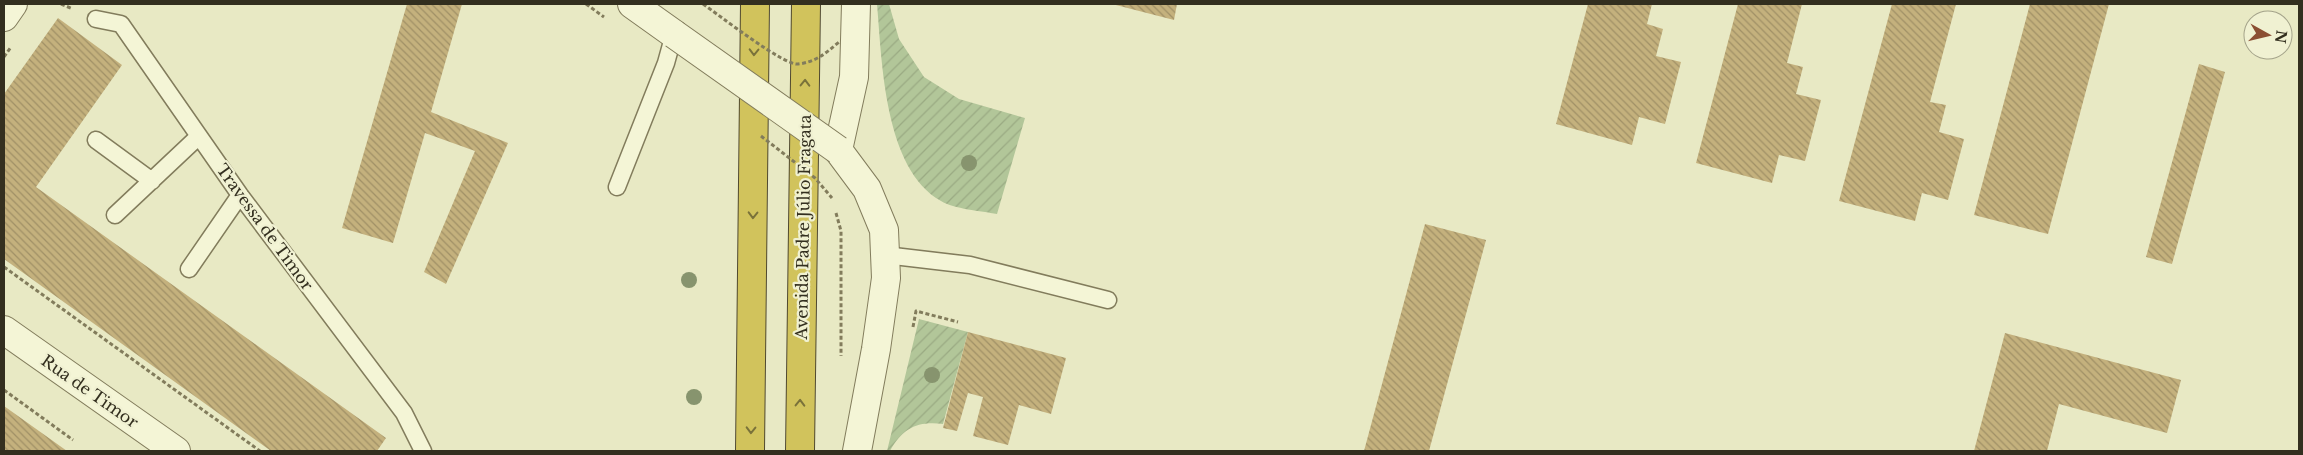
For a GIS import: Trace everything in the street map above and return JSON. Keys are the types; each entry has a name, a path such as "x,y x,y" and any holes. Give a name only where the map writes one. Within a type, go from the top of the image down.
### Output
{"highway":[{"path":"750,451 755,4"},
{"name":"Avenida Padre Júlio Fragata","path":"800,451 806,4"}],"street":[{"path":"4,17 14,4"},
{"path":"632,4 838,150 867,189 884,230 886,278 879,330 857,451"},
{"path":"838,150 854,77 856,4"},
{"name":"Rua de Timor","path":"4,330 176,451"}],"lane":[{"name":"Travessa de Timor","path":"96,20 121,24 240,195 404,414 424,451"},
{"path":"617,187 666,63 674,34"},
{"path":"115,215 199,136"},
{"path":"96,140 152,181"},
{"path":"190,269 240,195"},
{"path":"885,255 970,265 1108,300"}],"path":[{"path":"703,4 778,56 796,64 818,59 838,42"},
{"path":"760,136 815,178 832,198 841,231 842,306"},
{"path":"4,267 260,451"},
{"path":"910,336 916,311 958,322"},
{"path":"4,390 73,440"}],"green space":[{"path":"877,4 889,4 899,39 924,77 959,99 1025,118 997,214 946,204 922,186 908,165 897,140 884,83"},
{"path":"919,319 968,332 943,424 918,425 900,437 890,451 887,451"}],"building":[{"path":"407,4 462,4 431,112 508,143 446,284 424,272 475,151 425,133 393,243 342,228"},
{"path":"1112,4 1177,4 1174,20"},
{"path":"1588,4 1652,4 1647,24 1663,29 1656,56 1681,62 1665,124 1639,117 1632,145 1556,124"},
{"path":"1738,4 1802,4 1787,63 1803,67 1796,94 1821,100 1805,161 1779,155 1772,183 1696,163"},
{"path":"1892,4 1956,4 1930,102 1946,105 1939,132 1964,139 1948,200 1922,193 1915,221 1839,201"},
{"path":"2030,4 2109,4 2048,234 1974,215"},
{"path":"58,18 122,65 36,187 386,438 377,451 271,451 4,259 4,94"},
{"path":"2199,64 2225,72 2172,264 2146,257"},
{"path":"1425,224 1486,240 1429,451 1364,451"},
{"path":"968,332 1066,358 1051,414 1019,405 1008,445 973,436 983,397 968,393 957,431 943,428"},
{"path":"2005,333 2181,380 2167,433 2059,404 2047,451 1974,451"},
{"path":"4,406 67,451 4,451"}]}
